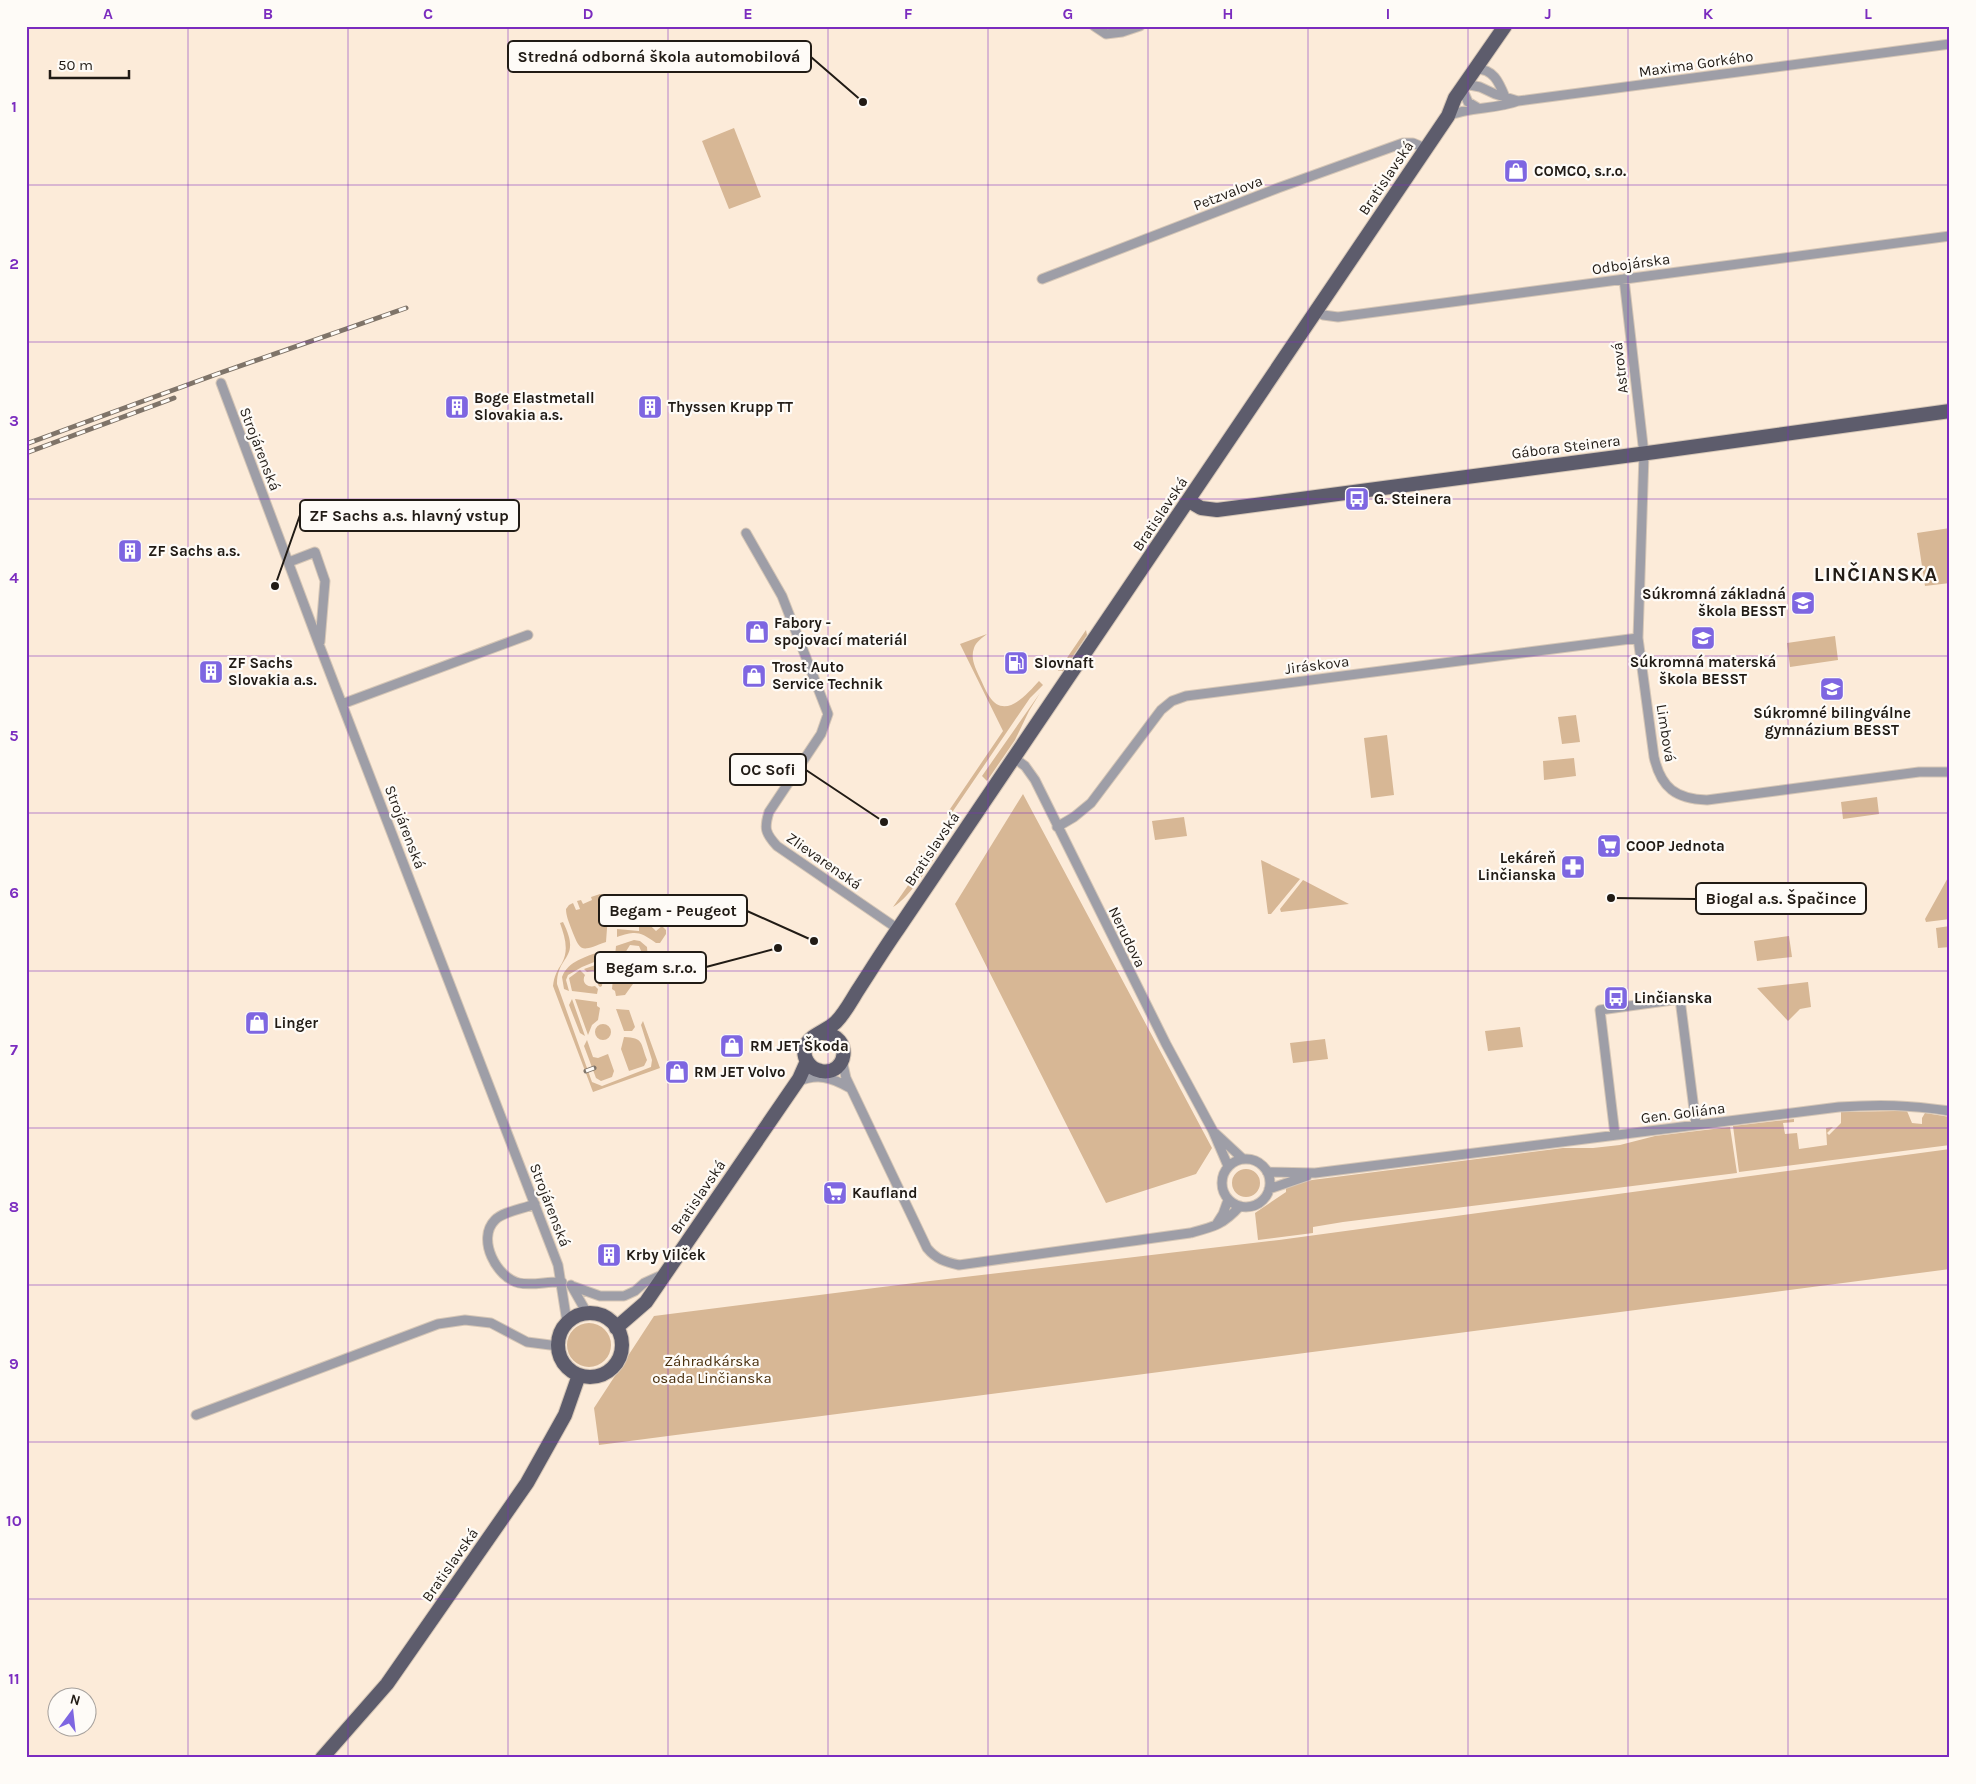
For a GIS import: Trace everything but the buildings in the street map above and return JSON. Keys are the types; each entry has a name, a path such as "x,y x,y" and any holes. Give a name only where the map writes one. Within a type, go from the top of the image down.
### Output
{"main road":[{"name":"Bratislavská","path":"616,1328 646,1302 798,1080 811,1065 805,1049 808,1042 816,1034 823,1033 839,1019 1448,116 1455,98 1504,26"},
{"name":"Gábora Steinera","path":"1189,500 1201,508 1217,510 1644,454 1950,411"},
{"path":"838,1038 839,1019"},
{"path":"811,1065 828,1071 838,1065 843,1047 838,1038 830,1033 823,1033"},
{"path":"587,1314 605,1317 616,1328 622,1342 621,1350 616,1364 604,1374 589,1377 579,1375 571,1372 564,1365 558,1346 560,1333 568,1322 578,1316 587,1314"},
{"name":"Bratislavská","path":"322,1758 387,1684 528,1483 566,1415 579,1375"}],"street":[{"path":"1094,26 1106,34 1122,32 1140,26"},
{"name":"Maxima Gorkého","path":"1448,116 1468,109 1507,105 1518,101 1950,44"},
{"path":"1475,69 1487,70 1494,75 1505,97"},
{"path":"1480,108 1468,102 1464,86 1480,87 1518,101"},
{"name":"Petzvalova","path":"1042,279 1278,188 1403,143 1413,143 1425,148"},
{"name":"Odbojárska","path":"1317,311 1323,315 1338,317 1950,236"},
{"name":"Astrová","path":"1624,279 1644,454"},
{"name":"Strojárenská","path":"221,383 320,647 564,1279 568,1322"},
{"name":"Limbová","path":"1644,454 1638,638 1657,769 1668,787 1686,798 1707,800 1919,772 1950,772"},
{"name":"Zlievarenská","path":"746,533 782,596 828,714 821,734 769,812 766,823 768,836 777,846 898,929"},
{"path":"289,562 315,552 325,581 320,647"},
{"path":"342,704 528,634"},
{"name":"Jiráskova","path":"1057,827 1074,817 1091,803 1161,710 1172,701 1186,696 1638,638"},
{"name":"Nerudova","path":"1014,758 1030,771 1162,1036 1213,1131 1228,1166"},
{"path":"1615,1135 1600,1010 1680,999 1696,1125"},
{"path":"838,1065 846,1078 927,1248 934,1257 946,1262 959,1265 1190,1233 1214,1227 1229,1219 1240,1206"},
{"path":"798,1080 815,1076 831,1078 850,1088"},
{"name":"Gen. Goliána","path":"1315,1174 1615,1135 1880,1104 1903,1104 1950,1111"},
{"name":"Nerudova","path":"1213,1131 1243,1159"},
{"path":"1243,1159 1257,1162 1267,1172 1269,1178 1269,1189 1266,1196 1254,1206 1240,1206 1228,1200 1222,1187 1222,1179 1228,1166 1243,1159"},
{"path":"1267,1172 1315,1174"},
{"path":"1269,1189 1315,1174"},
{"path":"1214,1227 1223,1214 1228,1200"},
{"path":"535,1204 495,1219 488,1234 488,1246 491,1256 505,1275 517,1283 528,1284 564,1279 572,1286 587,1314"},
{"path":"572,1286 600,1296 624,1296 635,1291 644,1283 664,1274"},
{"path":"196,1415 438,1324 464,1320 491,1323 527,1342 558,1346"}],"green space":[{"path":"734,128 761,197 729,209 702,141"},
{"path":"1950,528 1950,583 1925,586 1917,533"},
{"path":"1086,630 1087,635 1063,671 1058,671"},
{"path":"987,634 975,646 973,660 986,692 995,703 1009,706 1022,698 1039,681 1043,685 1030,698 951,814 948,812 1003,731 960,644"},
{"path":"1835,636 1838,660 1790,667 1787,643"},
{"path":"1040,693 1015,740 987,781 982,776"},
{"path":"1576,715 1580,742 1562,744 1558,717"},
{"path":"1387,735 1394,795 1371,798 1364,738"},
{"path":"1574,758 1576,776 1544,780 1543,761"},
{"path":"1023,794 1212,1148 1196,1174 1106,1203 955,904"},
{"path":"1877,797 1879,814 1843,819 1841,802"},
{"path":"1184,817 1187,836 1155,840 1152,821"},
{"path":"941,838 945,840 922,877 907,895 893,907"},
{"path":"1261,860 1300,879 1271,914 1268,914"},
{"path":"1950,874 1950,919 1926,922 1925,919"},
{"path":"1303,880 1349,904 1281,912 1280,909"},
{"path":"600,894 605,895 609,901 606,942 583,948 574,936 566,909 573,903 576,910 580,909 577,901 581,900 583,904 592,900 591,897"},
{"path":"625,895 637,901 631,907 656,931 662,926 666,930 666,934 660,943 656,943 637,933 617,937 617,929 639,931 639,922 630,921 631,911 619,910 620,899"},
{"path":"563,922 570,944 567,956 558,974 557,984 592,1082 602,1086 651,1067 652,1060 641,1025 643,1021 660,1068 593,1092 553,986 566,948 560,923"},
{"path":"1950,926 1950,947 1938,948 1936,928"},
{"path":"1789,936 1792,957 1757,961 1754,941"},
{"path":"634,940 640,941 647,947 648,961 644,958 639,946 630,945 625,953 629,961 643,960 647,963 637,971 638,977 625,995 616,996 615,991 612,989 616,946"},
{"path":"601,951 605,952 604,958 568,975 566,980 569,991 564,989 562,977 569,967 578,960"},
{"path":"604,962 602,986 600,987 596,973 593,971 587,972 584,969"},
{"path":"580,970 585,975 584,980 586,984 595,986 598,989 597,994 572,991 569,978"},
{"path":"1808,982 1811,1007 1800,1009 1788,1021 1757,988"},
{"path":"572,999 585,1036 580,1033 569,1005"},
{"path":"575,999 597,1002 597,1006 600,1008 598,1020 592,1025 588,1035"},
{"path":"616,1009 629,1010 635,1027 632,1031 624,1031"},
{"path":"603,1024 609,1026 611,1032 609,1038 603,1040 597,1038 595,1032 597,1026"},
{"path":"1520,1027 1523,1047 1488,1051 1485,1031"},
{"path":"624,1037 635,1038 640,1042 647,1060 644,1066 629,1071 621,1049"},
{"path":"1325,1039 1328,1059 1293,1063 1290,1043"},
{"path":"587,1040 593,1057 598,1058 608,1054 614,1071 612,1077 601,1081 596,1078 584,1046"},
{"path":"1907,1111 1912,1123 1922,1124 1922,1118 1925,1113 1950,1117 1950,1145 1739,1172 1733,1126 1794,1119 1794,1122 1783,1123 1785,1134 1797,1133 1799,1149 1827,1145 1826,1128 1833,1127 1827,1133 1829,1135 1841,1123 1841,1112"},
{"path":"1730,1127 1737,1173 1343,1222 1313,1227 1313,1233 1258,1240 1255,1213 1286,1192 1286,1187 1312,1180 1563,1148 1593,1148 1620,1145 1655,1136"},
{"name":"Záhradkárska osada Linčianska","path":"1950,1149 1950,1269 599,1445 594,1408 654,1316 1279,1240"},
{"path":"1246,1169 1256,1173 1260,1183 1256,1193 1246,1197 1236,1193 1232,1183 1236,1173"},
{"path":"585,1323 593,1323 605,1329 611,1345 605,1361 593,1367 585,1367 573,1361 567,1349 567,1341 573,1329"}],"railway":[{"path":"26,444 217,374 406,308"},
{"path":"26,453 174,398"},
{"path":"586,1071 594,1068"}],"place":[{"name":"Stredná odborná škola automobilová","path":"863,102"},
{"name":"COMCO, s.r.o.","path":"1516,171"},
{"name":"Boge Elastmetall Slovakia a.s.","path":"457,407"},
{"name":"Thyssen Krupp TT","path":"650,407"},
{"name":"G. Steinera","path":"1357,499"},
{"name":"ZF Sachs a.s.","path":"130,551"},
{"name":"ZF Sachs a.s. hlavný vstup","path":"275,586"},
{"name":"Súkromná základná škola BESST","path":"1803,603"},
{"name":"Fabory - spojovací materiál","path":"757,632"},
{"name":"Súkromná materská škola BESST","path":"1703,638"},
{"name":"Slovnaft","path":"1016,663"},
{"name":"ZF Sachs Slovakia a.s.","path":"211,672"},
{"name":"Trost Auto Service Technik","path":"754,676"},
{"name":"Súkromné bilingválne gymnázium BESST","path":"1832,689"},
{"name":"OC Sofi","path":"884,822"},
{"name":"COOP Jednota","path":"1609,846"},
{"name":"Lekáreň Linčianska","path":"1573,867"},
{"name":"Biogal a.s. Špačince","path":"1611,898"},
{"name":"Begam - Peugeot","path":"814,941"},
{"name":"Begam s.r.o.","path":"778,948"},
{"name":"Linčianska","path":"1616,998"},
{"name":"Linger","path":"257,1023"},
{"name":"RM JET Škoda","path":"732,1046"},
{"name":"RM JET Volvo","path":"677,1072"},
{"name":"Kaufland","path":"835,1193"},
{"name":"Krby Vilček","path":"609,1255"}],"district":[{"name":"LINČIANSKA","path":"1876,574"}]}
